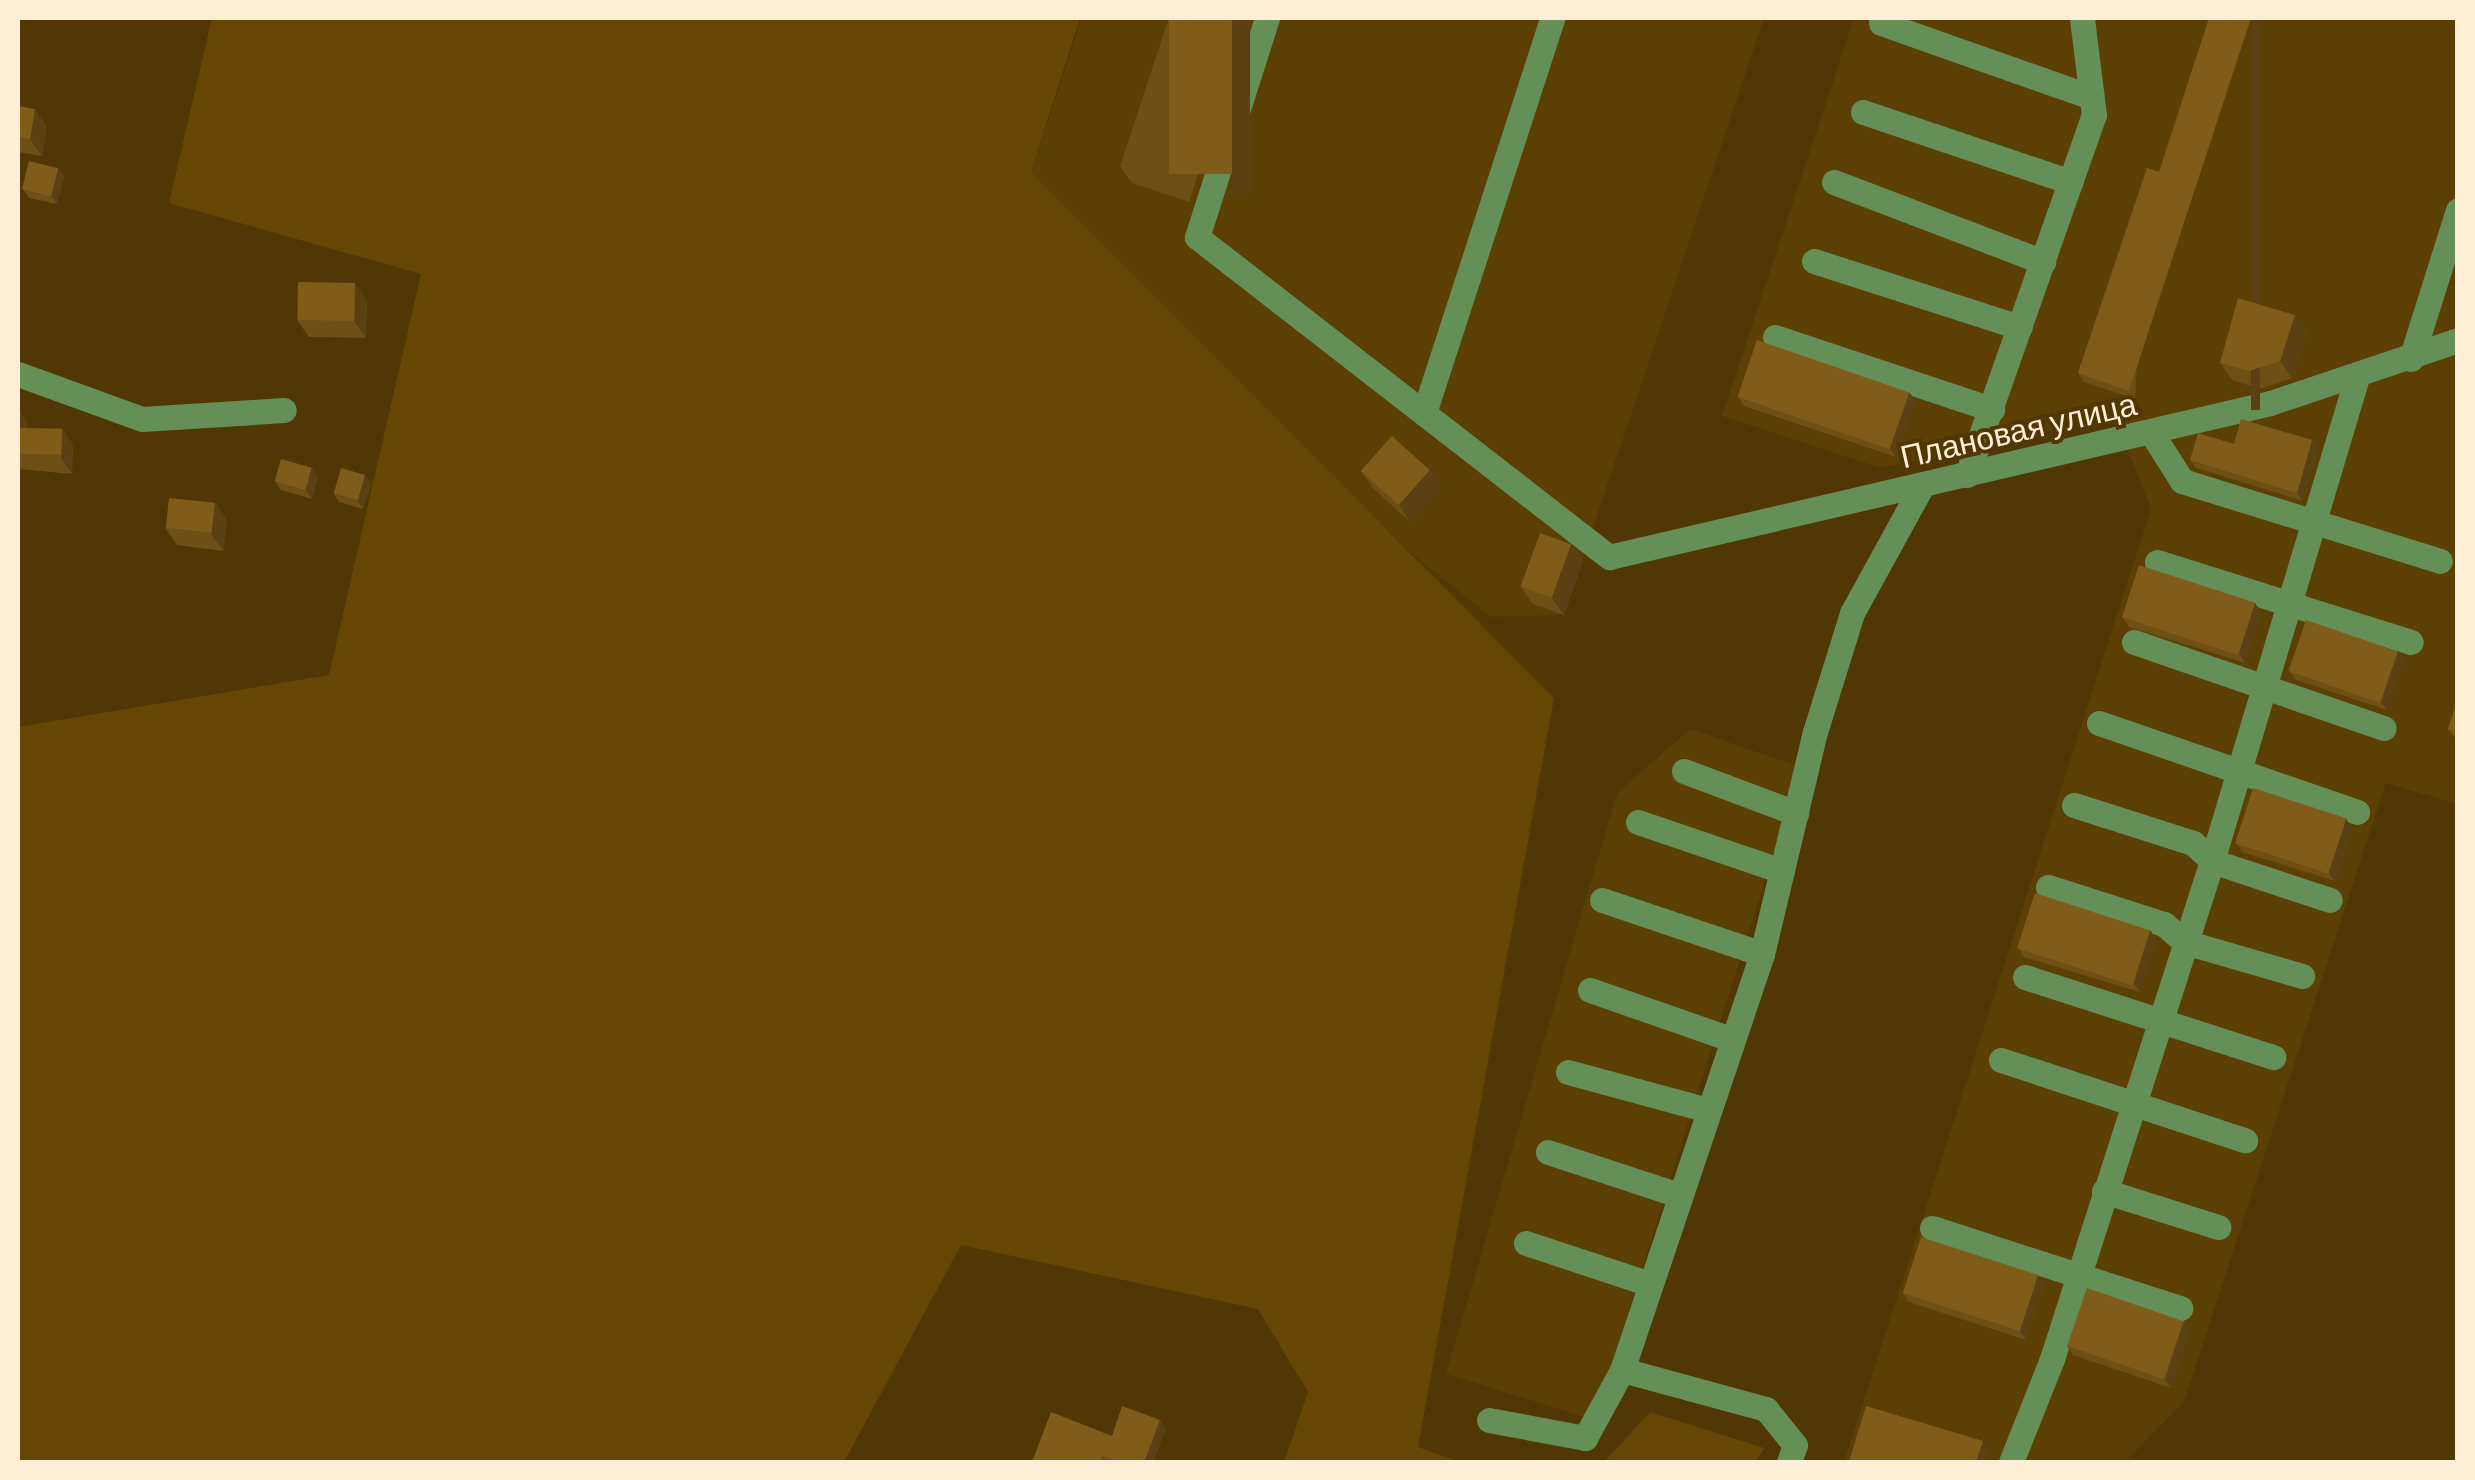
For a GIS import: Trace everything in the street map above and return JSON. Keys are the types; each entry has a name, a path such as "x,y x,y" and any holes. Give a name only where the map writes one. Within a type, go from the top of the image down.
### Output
{"street":[{"path":"1267,18 1197,236 1424,413 1552,18"},
{"path":"1967,475 2094,115 2082,18"},
{"path":"1881,23 2091,97"},
{"path":"1863,112 2071,182"},
{"path":"1834,182 2043,262"},
{"path":"2411,359 2458,210"},
{"path":"1814,261 2020,327"},
{"path":"1775,337 1992,410"},
{"name":"Плановая улица","path":"1424,413 1609,557 2151,432 2358,377 2458,340"},
{"path":"18,374 142,419 284,410"},
{"path":"2011,1462 2078,1274 2212,861 2358,377"},
{"path":"2151,432 2182,481 2440,560"},
{"path":"1572,1462 1622,1370 1762,954 1796,813 1852,613 1922,484"},
{"path":"2157,562 2411,642"},
{"path":"2134,642 2384,728"},
{"path":"2098,723 2357,812"},
{"path":"1684,772 1796,813"},
{"path":"2074,805 2193,843 2212,861 2330,900"},
{"path":"1638,822 1782,871"},
{"path":"2048,887 2164,924 2185,942 2302,976"},
{"path":"1602,900 1762,954"},
{"path":"2025,977 2273,1057"},
{"path":"1590,990 1731,1039"},
{"path":"2000,1060 2245,1140"},
{"path":"1568,1072 1708,1110"},
{"path":"1548,1152 1679,1196"},
{"path":"2104,1192 2218,1228"},
{"path":"1932,1228 2180,1308"},
{"path":"1526,1243 1650,1284"},
{"path":"1622,1370 1766,1409 1795,1445 1790,1462"},
{"path":"1489,1420 1585,1438"}],"shaded area":[{"path":"212,18 1080,18 1031,172 1554,698 1418,1447 1460,1462 1284,1462 1308,1392 1258,1309 961,1245 844,1462 18,1462 18,727 329,675 421,274 169,203"},
{"path":"1082,18 1764,18 1564,615 1491,617 1122,322 1031,172"},
{"path":"1854,18 2457,18 2457,804 2386,783 2184,1402 2125,1462 1844,1462 2151,509 2114,417 1881,468 1722,416"},
{"path":"1690,729 1801,767 1594,1420 1446,1374 1617,793"},
{"path":"1650,1412 1764,1448 1756,1462 1604,1462"}],"building":[{"path":"1169,18 1232,18 1232,174 1169,174"},
{"path":"2209,18 2251,18 2129,391 2078,373 2147,168 2159,172"},
{"path":"18,106 35,109 30,139 18,137"},
{"path":"29,161 58,168 51,196 22,189"},
{"path":"298,282 355,283 354,321 297,320"},
{"path":"2238,298 2295,315 2280,361 2249,371 2220,363"},
{"path":"1757,340 1909,392 1890,449 1737,397"},
{"path":"2241,419 2312,440 2297,493 2190,460 2198,433 2234,444"},
{"path":"18,428 62,429 62,455 18,454"},
{"path":"1392,436 1430,470 1398,505 1361,471"},
{"path":"281,459 312,468 305,490 275,481"},
{"path":"341,468 365,475 358,500 334,493"},
{"path":"169,498 215,503 212,533 166,528"},
{"path":"1540,533 1571,544 1552,598 1521,587"},
{"path":"2139,565 2255,603 2238,655 2122,617"},
{"path":"2306,620 2398,652 2380,703 2288,671"},
{"path":"2458,699 2458,732 2448,729"},
{"path":"2253,788 2346,818 2328,873 2235,843"},
{"path":"2035,893 2150,930 2132,986 2017,948"},
{"path":"1921,1237 2038,1275 2020,1331 1903,1293"},
{"path":"2087,1288 2183,1321 2164,1379 2067,1346"},
{"path":"1122,1406 1160,1420 1144,1462 1121,1462 1102,1456 1099,1462 1032,1462 1051,1412 1112,1436"},
{"path":"1866,1406 1983,1441 1976,1462 1849,1462"}]}
